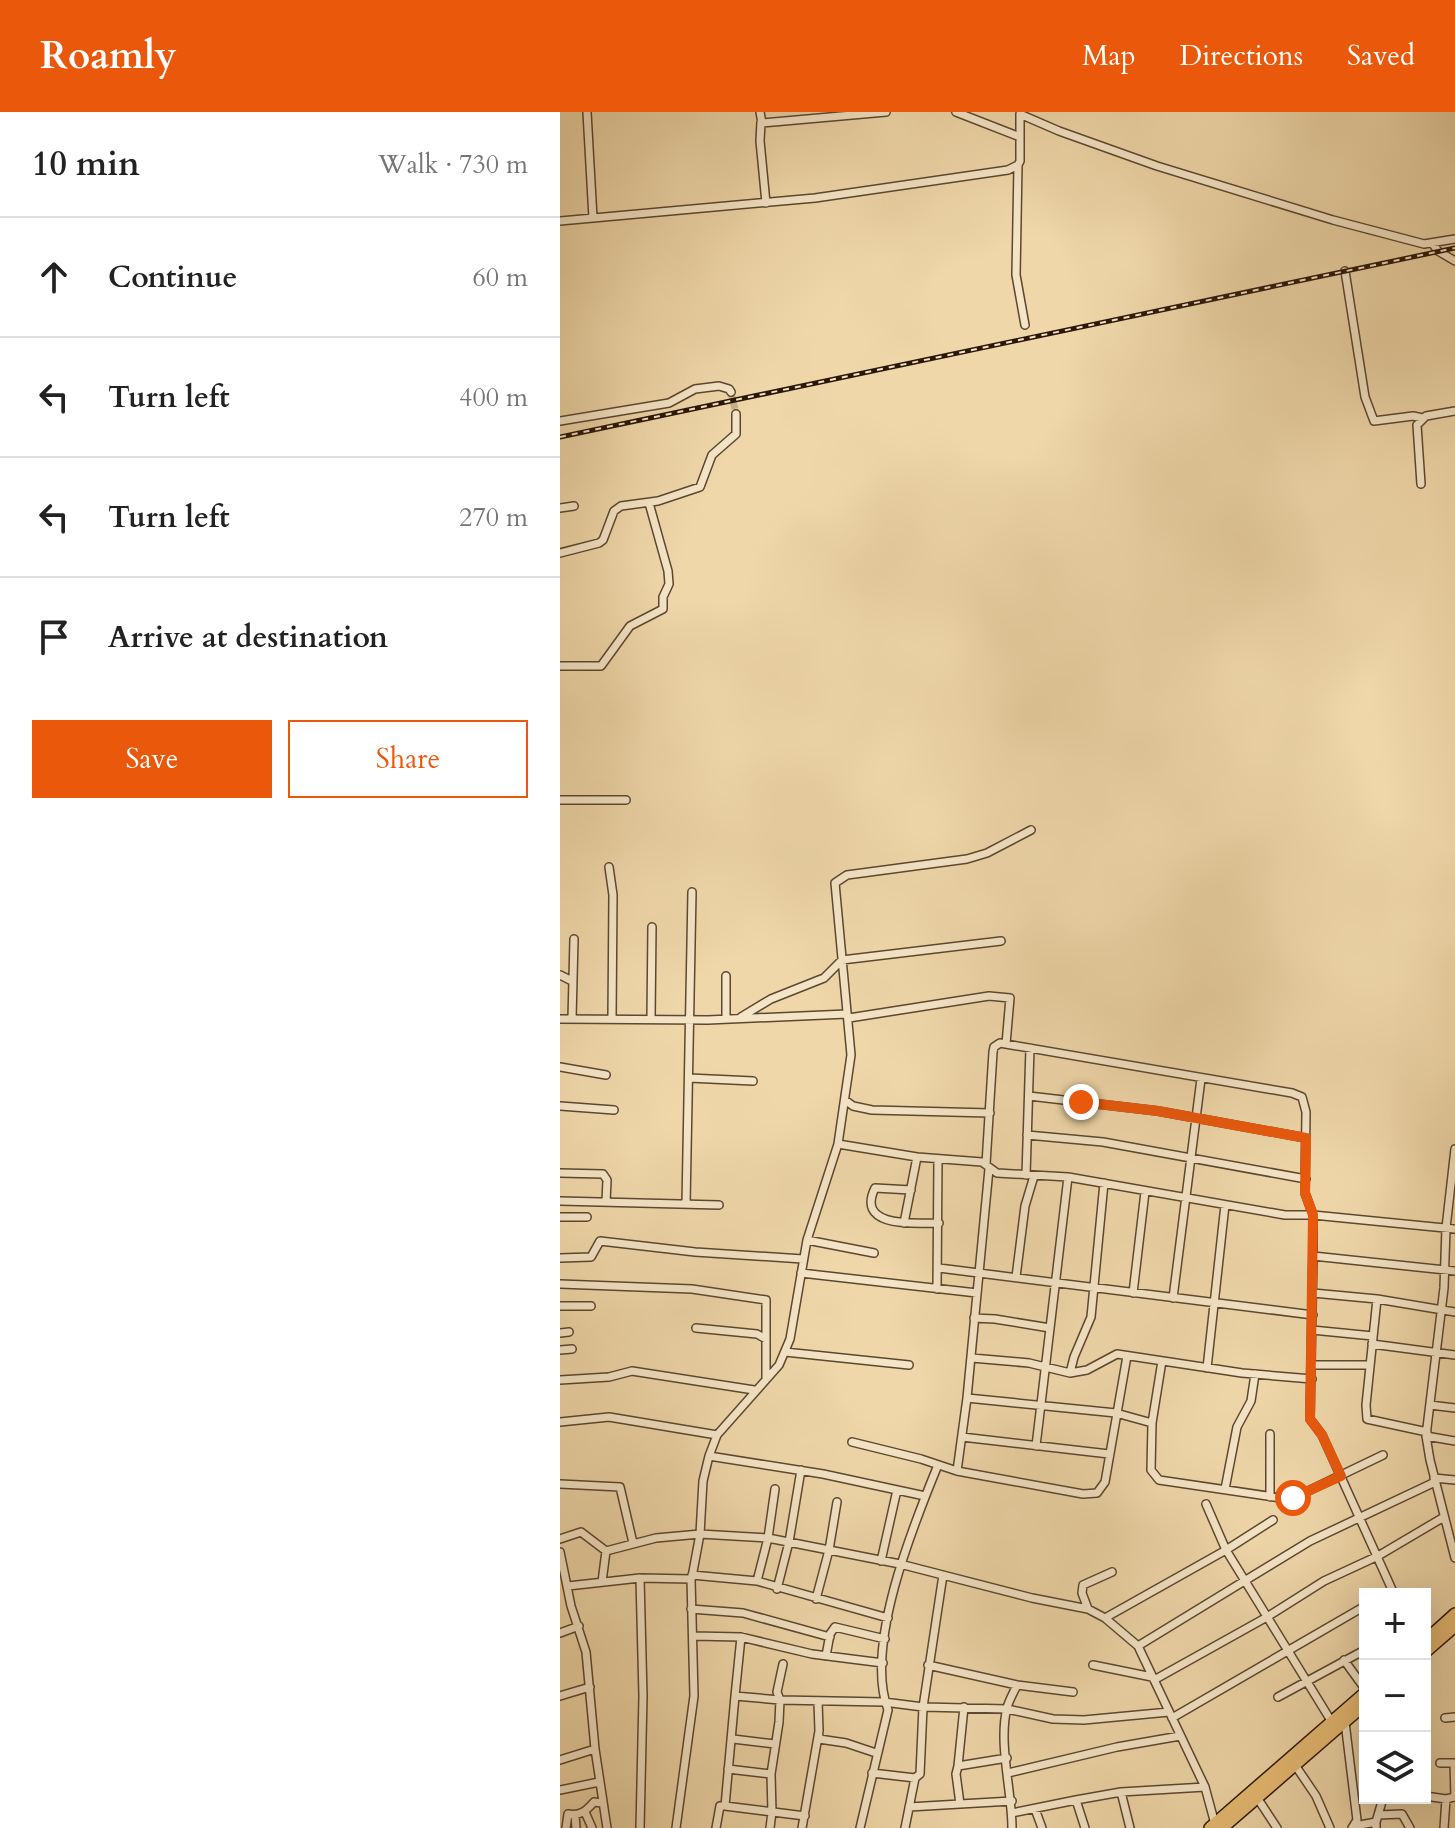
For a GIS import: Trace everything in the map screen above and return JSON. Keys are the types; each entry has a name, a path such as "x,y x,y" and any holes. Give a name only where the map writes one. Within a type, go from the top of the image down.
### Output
{"highway":[{"path":"1431,1636 1455,1614"},
{"path":"1431,1647 1455,1626"},
{"path":"1255,1795 1295,1765 1359,1698"},
{"path":"1221,1826 1359,1708"}],"street":[{"path":"587,112 593,218"},
{"path":"760,112 766,203"},
{"path":"761,122 886,112"},
{"path":"956,112 1020,137"},
{"path":"1025,325 1016,275 1020,113 1073,137 1171,170 1397,238 1432,243 1455,239"},
{"path":"560,221 766,203 1008,170 1018,165"},
{"path":"1432,243 1438,251 1455,261"},
{"path":"1345,271 1365,397 1374,421 1413,416 1423,418 1455,411"},
{"path":"560,421 669,403 695,389 719,386 731,392"},
{"path":"560,553 603,540 610,518 621,506 649,503 700,487 712,455 736,434 736,414"},
{"path":"1421,484 1416,433 1418,422 1423,418"},
{"path":"560,666 601,666 630,626 663,609 663,597 669,584 668,571 649,503"},
{"path":"560,508 574,506"},
{"path":"560,800 626,800"},
{"path":"676,1828 694,1696 692,1577 700,1534 703,1481 717,1435 754,1390 766,1381 785,1352 790,1339 807,1240 838,1144 851,1055 835,883 847,875 967,859 987,853 1031,830"},
{"path":"609,867 613,895 612,1018"},
{"path":"686,1204 692,892"},
{"path":"651,1019 652,927"},
{"path":"572,1019 574,939"},
{"path":"737,1019 771,999 824,978 842,960 1001,941"},
{"path":"560,975 572,981"},
{"path":"726,976 726,1019"},
{"path":"560,1019 690,1021 848,1016 989,996 1010,998 1006,1044"},
{"path":"957,1471 972,1358 994,1047 1006,1044 1298,1095 1305,1103 1305,1193 1313,1215 1310,1419 1322,1435 1391,1588"},
{"path":"1016,1277 1030,1175 1027,1135 1030,1048"},
{"path":"560,1067 606,1075"},
{"path":"689,1078 753,1081"},
{"path":"1173,1298 1201,1079"},
{"path":"1029,1096 1195,1117 1306,1138"},
{"path":"845,1100 853,1106 872,1110 990,1113"},
{"path":"560,1106 614,1110"},
{"path":"1027,1135 1103,1142 1306,1179"},
{"path":"838,1144 987,1167 997,1173 1068,1177 1285,1215 1451,1229"},
{"path":"1455,1149 1451,1229 1427,1434 1455,1558"},
{"path":"904,1223 917,1157"},
{"path":"937,1289 938,1159"},
{"path":"560,1173 605,1175 606,1202"},
{"path":"1036,1446 1068,1177"},
{"path":"1070,1373 1091,1317 1104,1183"},
{"path":"911,1190 874,1190 872,1204 877,1215 904,1223 939,1223"},
{"path":"1133,1293 1145,1192"},
{"path":"560,1201 719,1205"},
{"path":"1207,1368 1225,1205"},
{"path":"560,1217 587,1217"},
{"path":"807,1240 874,1253"},
{"path":"560,1258 591,1257 600,1241 695,1252 803,1259"},
{"path":"1313,1256 1455,1271"},
{"path":"939,1268 1313,1315"},
{"path":"801,1273 977,1293"},
{"path":"560,1284 692,1289 766,1300 766,1381"},
{"path":"1313,1293 1377,1299 1455,1312"},
{"path":"1377,1299 1367,1419 1455,1441"},
{"path":"560,1306 591,1306"},
{"path":"974,1318 1050,1328"},
{"path":"696,1328 757,1334 766,1339"},
{"path":"1312,1330 1455,1355"},
{"path":"560,1333 569,1332"},
{"path":"560,1350 572,1349"},
{"path":"785,1352 909,1365"},
{"path":"972,1358 1070,1373 1087,1370 1111,1356 1127,1356 1312,1379"},
{"path":"852,1442 957,1471 1091,1494 1103,1487 1127,1356"},
{"path":"1162,1361 1152,1423 1150,1460 1154,1476 1168,1482 1293,1498 1383,1455"},
{"path":"1312,1365 1370,1365"},
{"path":"560,1380 609,1377 632,1371 754,1390"},
{"path":"1225,1489 1237,1427 1251,1401 1255,1374"},
{"path":"967,1398 1116,1413 1152,1423"},
{"path":"1430,1405 1455,1408"},
{"path":"560,1422 609,1417 717,1435"},
{"path":"1270,1434 1270,1497"},
{"path":"962,1437 1109,1454"},
{"path":"709,1456 801,1470 925,1496"},
{"path":"860,1828 887,1714 883,1663 888,1618 900,1564 938,1465"},
{"path":"777,1589 789,1542 801,1470"},
{"path":"1138,1646 1310,1541 1435,1480 1455,1480"},
{"path":"560,1484 620,1487 633,1543"},
{"path":"757,1581 768,1538 775,1489"},
{"path":"881,1561 897,1490"},
{"path":"816,1599 837,1502"},
{"path":"1206,1504 1226,1550 1245,1582 1337,1724 1357,1820 1354,1827"},
{"path":"1093,1665 1153,1678 1444,1517"},
{"path":"1105,1618 1273,1520"},
{"path":"560,1539 581,1532 606,1551"},
{"path":"606,1551 633,1543 700,1534 768,1538 900,1564 1088,1609 1105,1618 1138,1646 1221,1826"},
{"path":"602,1582 606,1551"},
{"path":"560,1552 571,1606 586,1652 595,1749 607,1828"},
{"path":"1088,1609 1082,1593 1083,1585 1112,1572"},
{"path":"905,1828 915,1778 920,1774 923,1707 943,1575"},
{"path":"568,1586 640,1578 757,1581 888,1618"},
{"path":"640,1578 643,1696 640,1828"},
{"path":"560,1606 571,1606"},
{"path":"691,1609 743,1613 830,1637"},
{"path":"735,1696 1007,1709 1053,1719 1170,1715 1290,1651 1359,1610"},
{"path":"560,1633 579,1626"},
{"path":"826,1656 835,1627 885,1639"},
{"path":"693,1636 741,1637 826,1656 883,1663"},
{"path":"725,1806 741,1637"},
{"path":"1278,1697 1359,1653"},
{"path":"1344,1660 1359,1682"},
{"path":"770,1828 771,1774 780,1700 777,1692 783,1664"},
{"path":"928,1665 1017,1685 1073,1692"},
{"path":"1012,1828 1005,1735 1007,1709 1017,1685"},
{"path":"560,1696 590,1687"},
{"path":"818,1701 819,1739 846,1743 876,1753"},
{"path":"960,1804 956,1774 964,1707"},
{"path":"1445,1718 1455,1717"},
{"path":"802,1828 819,1731"},
{"path":"1008,1773 1106,1749 1180,1736"},
{"path":"733,1739 775,1744"},
{"path":"560,1760 595,1749"},
{"path":"958,1766 1007,1758"},
{"path":"1440,1763 1454,1763 1452,1798 1444,1828"},
{"path":"1295,1765 1316,1796 1330,1828"},
{"path":"728,1769 771,1774"},
{"path":"872,1773 915,1778"},
{"path":"560,1790 599,1782"},
{"path":"1012,1813 1121,1792 1205,1787"},
{"path":"1121,1792 1130,1828"},
{"path":"1255,1795 1277,1828"},
{"path":"1431,1796 1452,1798"},
{"path":"1076,1800 1085,1828"},
{"path":"909,1807 1012,1801"},
{"path":"566,1828 568,1814 585,1812 594,1802 602,1803"},
{"path":"716,1828 720,1806 805,1816"},
{"path":"1035,1809 1042,1828"},
{"path":"585,1812 592,1828"},
{"path":"1354,1827 1402,1814 1410,1828"},
{"path":"575,1815 576,1828"}],"tunnel":[{"path":"731,392 736,414"}],"railway":[{"path":"560,437 1455,248"}],"route":[{"path":"1081,1102 1158,1111 1306,1138 1305,1193 1313,1215 1310,1419 1322,1435 1341,1476 1293,1498"}]}
